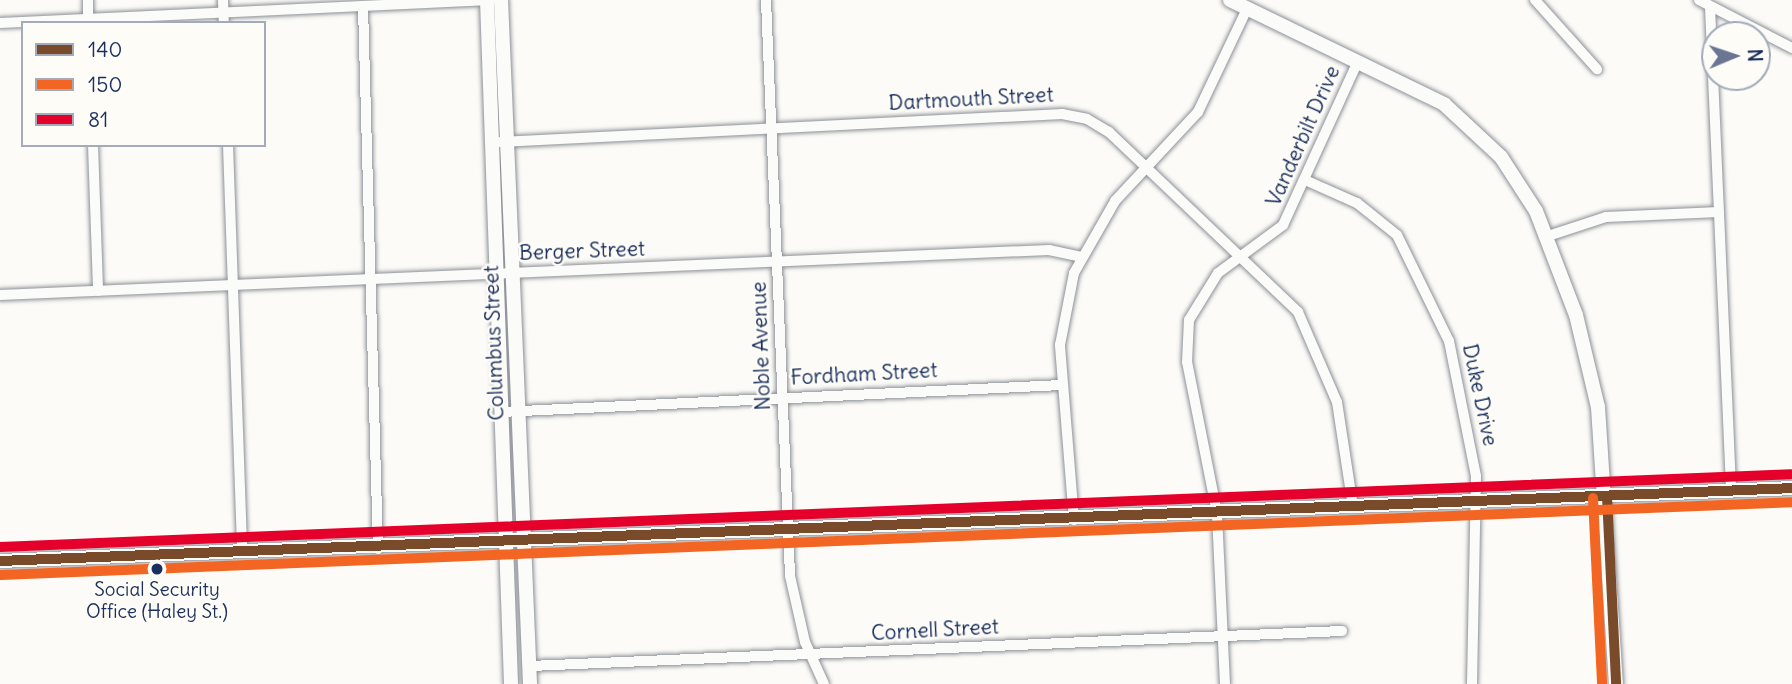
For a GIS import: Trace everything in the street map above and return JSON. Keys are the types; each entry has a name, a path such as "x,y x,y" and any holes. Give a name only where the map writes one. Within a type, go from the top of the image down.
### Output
{"street":[{"path":"88,0 88,21 224,18 363,6 488,0"},
{"path":"223,0 224,18"},
{"name":"Columbus Street","path":"488,0 495,274 511,684"},
{"name":"Columbus Street","path":"501,0 530,684"},
{"name":"Noble Avenue","path":"766,0 793,600 810,654 824,684"},
{"path":"1230,0 1246,11 1417,87 1464,118 1508,166 1548,236 1592,375 1607,497 1616,684"},
{"path":"1535,0 1597,69"},
{"path":"1699,0 1792,48"},
{"path":"363,6 368,279 378,549"},
{"path":"1710,6 1731,491"},
{"path":"1074,520 1062,385 1062,323 1081,257 1115,201 1149,168 1198,112 1246,11"},
{"path":"0,23 21,23"},
{"name":"Vanderbilt Drive","path":"1224,684 1217,513 1186,333 1207,284 1283,225 1358,61"},
{"name":"Dartmouth Street","path":"491,145 506,140 1073,115 1110,132 1290,302 1318,349 1344,429 1353,507"},
{"path":"93,147 98,290"},
{"path":"228,147 242,552"},
{"name":"Duke Drive","path":"1305,180 1373,213 1416,265 1460,376 1478,502 1472,684"},
{"path":"1548,236 1598,219 1719,212"},
{"name":"Berger Street","path":"0,295 1049,250 1081,257"},
{"name":"Fordham Street","path":"501,412 517,408 1062,385"},
{"path":"0,561 506,544 1792,488"},
{"name":"Cornell Street","path":"530,666 1342,631"},
{"path":"510,668 530,666"}],"transit line":[{"name":"81","path":"0,547 1791,474"},
{"name":"140","path":"0,561 1792,488"},
{"name":"140","path":"1607,497 1616,684"},
{"name":"150","path":"1593,498 1602,684"},
{"name":"150","path":"1,575 1792,502"}],"place":[{"name":"Social Security Office (Haley St.)","path":"157,569"}]}
